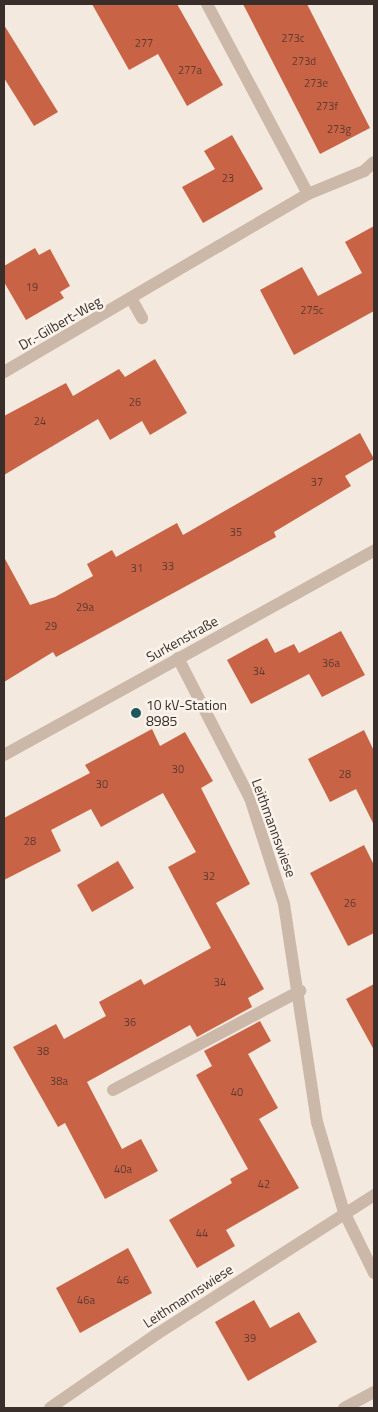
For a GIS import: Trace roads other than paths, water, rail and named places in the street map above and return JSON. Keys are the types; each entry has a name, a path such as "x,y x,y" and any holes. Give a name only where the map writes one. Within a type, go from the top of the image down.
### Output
{"street":[{"path":"207,4 308,194"},
{"name":"Dr.-Gilbert-Weg","path":"4,372 308,194 364,171 374,162"},
{"path":"131,298 142,318"},
{"name":"Surkenstraße","path":"4,755 374,551"},
{"name":"Leithmannswiese","path":"178,658 250,798 284,904 300,991 317,1122 344,1212 374,1273"},
{"path":"113,1090 300,991"},
{"name":"Leithmannswiese","path":"50,1408 344,1212 374,1196"},
{"path":"344,1408 374,1392"}],"place":[{"name":"10 kV-Station 8985","path":"136,713"}]}
